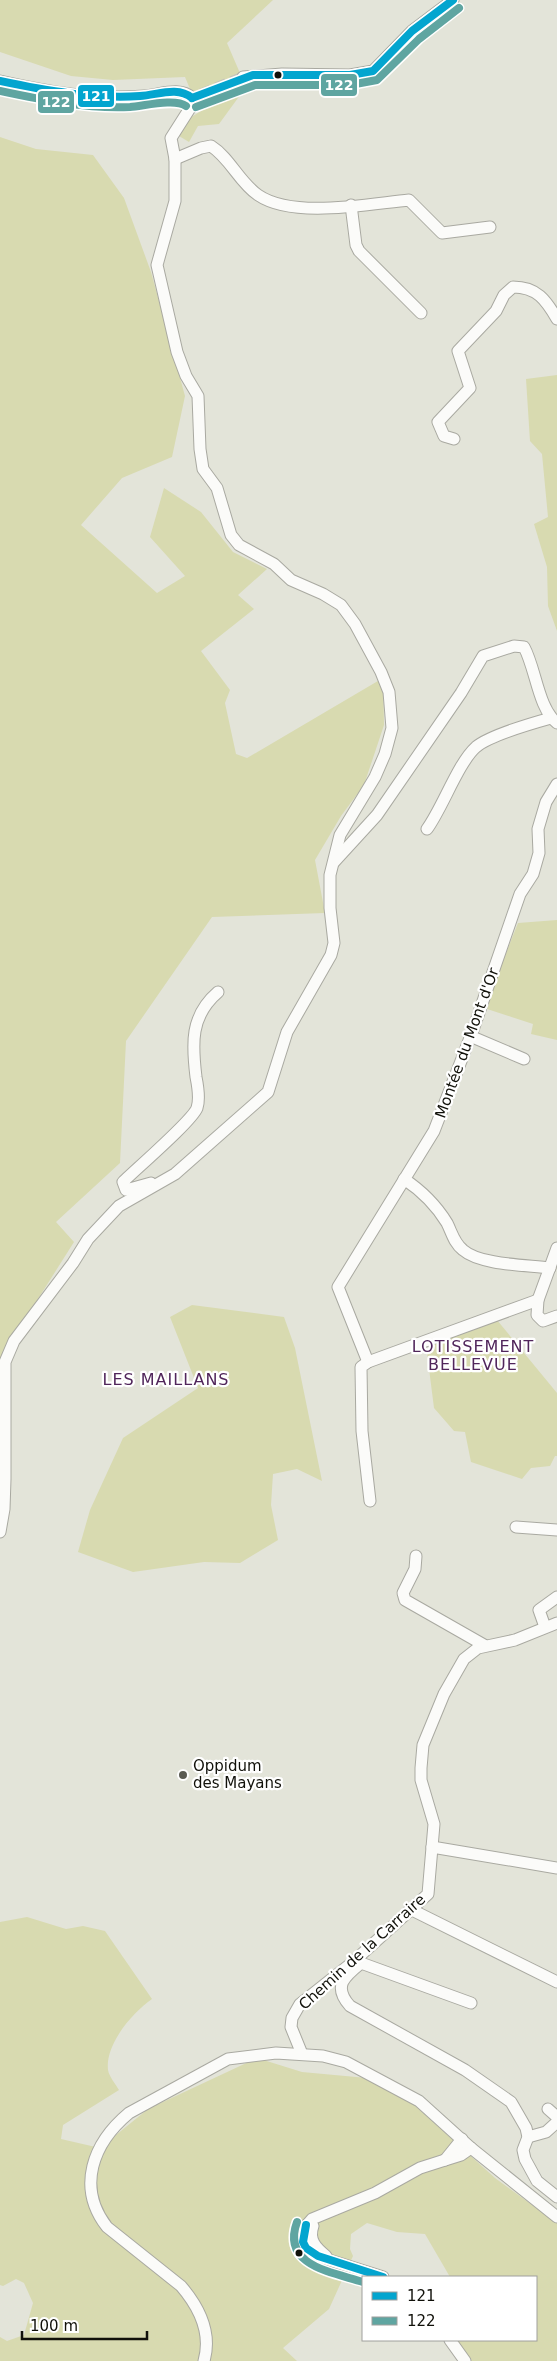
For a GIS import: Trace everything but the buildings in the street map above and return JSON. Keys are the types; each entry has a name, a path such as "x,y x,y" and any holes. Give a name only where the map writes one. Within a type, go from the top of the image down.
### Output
{"street":[{"path":"243,77 282,74 350,75 372,71 412,31 453,0"},
{"path":"0,82 46,92 88,98 144,96 176,92 196,96 171,138 175,159 175,201 157,265 177,352 186,376 198,396 200,449 203,469 217,488 231,535 239,545 274,564 292,580 323,594 341,606 355,624 381,672 389,692 392,728 385,754 375,777 340,835 330,875 330,908 334,930 333,949 312,990 287,1032 268,1092 175,1174 119,1206 88,1239 73,1264 14,1342 5,1362 4,1502 0,1532"},
{"path":"175,159 200,148 211,146 219,151 242,181 259,196 278,206 301,209 409,200 442,233 490,227"},
{"path":"352,205 356,245 359,251 421,313"},
{"path":"454,439 444,436 438,422 470,388 458,351 496,311 504,295 513,287 526,287 547,301 557,319"},
{"path":"333,863 377,815 461,693 483,656 514,646 524,647 530,659 544,705 554,721 519,728 477,746 427,829"},
{"name":"Montée du Mont d'Or","path":"368,1362 338,1287 434,1131 520,894 533,874 539,853 538,829 546,802 557,784"},
{"path":"184,1166 150,1184 126,1190 123,1182 183,1125 197,1109 198,1092 193,1055 194,1028 207,1002 218,992"},
{"path":"470,1036 524,1058"},
{"path":"404,1179 429,1198 447,1224 455,1242 464,1251 479,1259 550,1268"},
{"path":"557,1248 538,1300 538,1318 543,1321 557,1316"},
{"path":"370,1501 362,1431 361,1367 368,1362 538,1300"},
{"path":"516,1527 557,1530"},
{"path":"416,1556 415,1568 403,1594 405,1600 484,1645"},
{"path":"544,1627 538,1610 557,1597"},
{"name":"Chemin de la Carraire","path":"302,2054 291,2027 292,2018 300,2004 428,1894 434,1824 422,1780 423,1746 444,1694 464,1659 484,1645 515,1640 557,1623"},
{"path":"432,1847 557,1868"},
{"path":"410,1909 557,1982"},
{"path":"341,1989 345,1976 361,1963 471,2003"},
{"path":"333,1977 341,1989 343,1998 350,2006 465,2070 510,2102 521,2117 528,2137 523,2150 525,2159 537,2182 557,2197"},
{"path":"204,2361 206,2352 204,2327 190,2297 181,2286 107,2227 92,2200 91,2178 96,2157 110,2132 129,2112 228,2059 276,2053 323,2056 346,2062 395,2087 433,2112 471,2148 557,2217"},
{"path":"528,2137 546,2132 557,2122"},
{"path":"445,2160 462,2139"},
{"path":"380,2276 334,2262 317,2248 311,2238 313,2226 323,2215 375,2193 420,2168 461,2155 471,2148"},
{"path":"451,2341 465,2361"}],"green space":[{"path":"0,0 273,0 227,43 246,87 219,124 198,126 189,142 179,136 185,121 201,111 203,103 190,89 185,77 113,80 71,76 0,52"},
{"path":"0,137 36,149 93,155 124,198 151,272 185,396 172,457 122,478 81,525 157,593 185,576 150,537 164,488 201,512 233,552 267,569 238,595 254,609 201,651 230,690 225,703 236,754 247,758 383,678 384,725 364,785 341,816 315,860 325,913 212,917 126,1041 120,1163 56,1222 74,1242 0,1359"},
{"path":"557,375 557,631 548,606 547,567 534,524 548,517 542,454 530,441 526,379"},
{"path":"557,920 557,1040 531,1034 533,1024 487,1009 494,983 518,923"},
{"path":"192,1305 284,1317 295,1348 322,1481 297,1469 273,1474 271,1505 278,1540 240,1563 204,1562 133,1572 78,1552 90,1510 123,1438 198,1388 170,1317"},
{"path":"497,1320 557,1393 557,1456 555,1456 550,1466 531,1468 522,1479 471,1462 465,1432 454,1431 434,1408 427,1353 431,1345"},
{"path":"27,1917 66,1929 83,1926 105,1931 152,1999 129,2020 111,2050 108,2070 119,2090 63,2125 61,2139 100,2148 148,2109 257,2058 302,2072 367,2078 411,2102 495,2178 557,2223 557,2361 470,2361 455,2341 537,2341 537,2276 449,2276 425,2234 397,2232 367,2223 351,2234 350,2249 353,2256 329,2309 283,2348 297,2361 0,2361 0,2337 7,2341 24,2335 33,2303 24,2283 16,2279 3,2286 0,2285 0,1922"}],"tunnel":[{"path":"201,94 243,77"}],"transit line":[{"name":"121","path":"192,98 253,75 350,75 373,71 412,31 453,0"},
{"name":"122","path":"196,107 255,85 350,85 377,80 419,39 459,8"},
{"name":"121","path":"0,81 87,95 122,97 180,92 192,98"},
{"name":"122","path":"0,91 48,101 97,107 130,107 167,103 186,106"},
{"name":"122","path":"297,2222 294,2237 296,2249 303,2258 312,2265 324,2270 362,2282"},
{"name":"121","path":"306,2225 303,2242 306,2248 318,2256 380,2276"}],"place":[{"name":"Oppidum des Mayans","path":"183,1775"}],"district":[{"name":"LOTISSEMENT BELLEVUE","path":"473,1355"},
{"name":"LES MAILLANS","path":"166,1379"}]}
